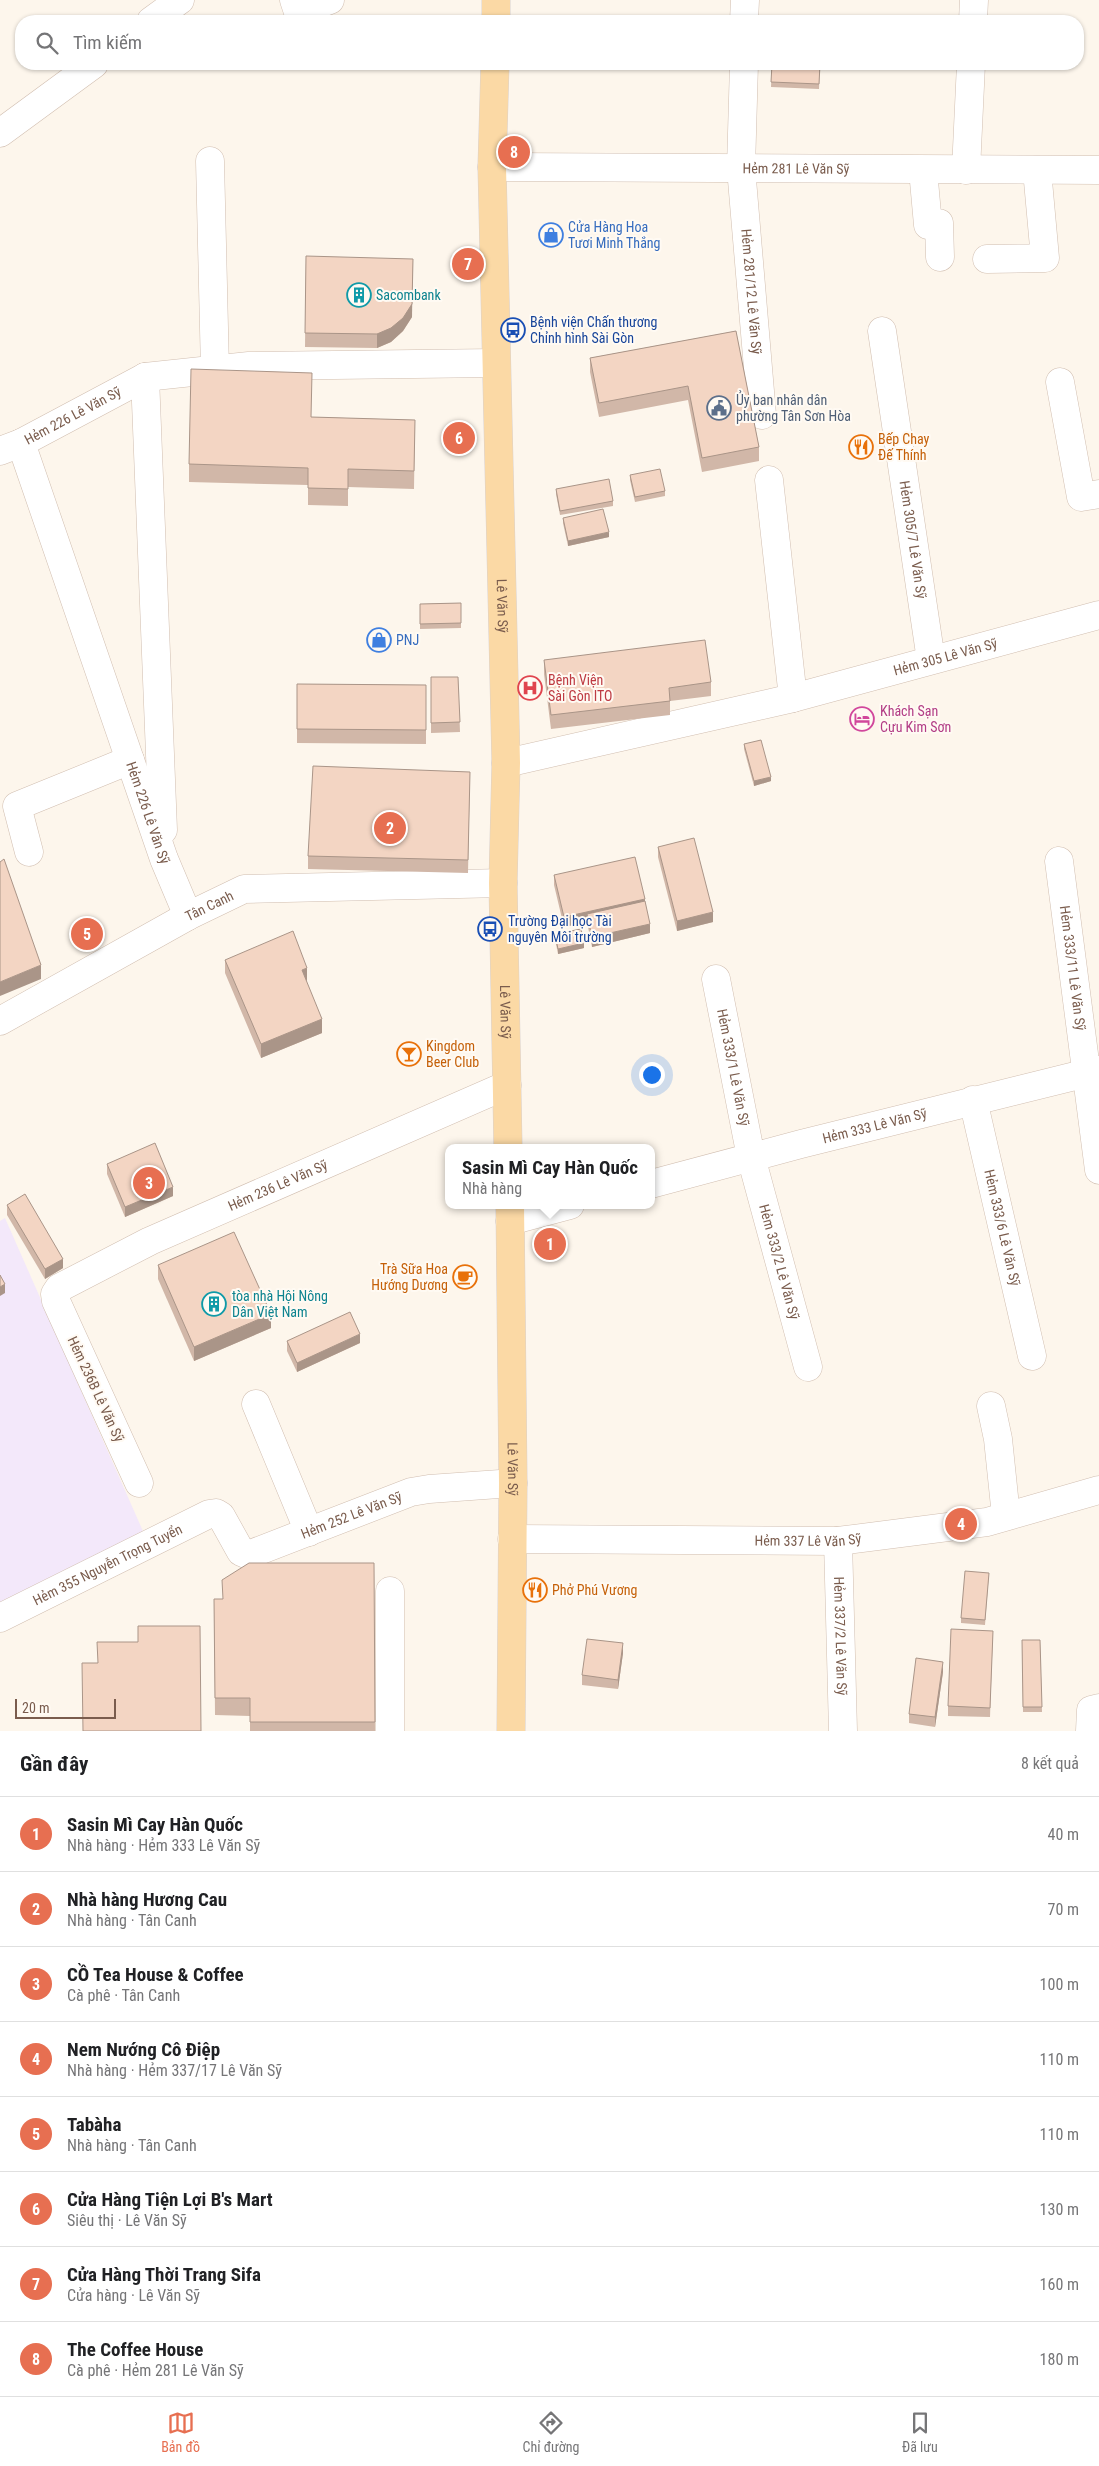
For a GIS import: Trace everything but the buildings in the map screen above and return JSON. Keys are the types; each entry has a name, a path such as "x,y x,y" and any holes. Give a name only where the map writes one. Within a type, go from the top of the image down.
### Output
{"main road":[{"path":"496,0 496,15"},
{"name":"Lê Văn Sỹ","path":"495,70 492,167 495,363 506,763 503,883 508,1144"},
{"name":"Lê Văn Sỹ","path":"510,1213 513,1483 511,1731"}],"street":[{"path":"159,15 180,0"},
{"path":"296,6 330,0"},
{"path":"744,15 745,0"},
{"path":"973,15 974,0"},
{"path":"0,133 86,70"},
{"name":"Hẻm 281/12 Lê Văn Sỹ","path":"744,70 741,168 762,415"},
{"path":"966,170 971,70"},
{"path":"210,162 215,370"},
{"name":"Hẻm 281 Lê Văn Sỹ","path":"492,167 1099,170"},
{"path":"923,170 928,225 939,223 940,257"},
{"path":"988,260 1045,258 1037,170"},
{"name":"Hẻm 305/7 Lê Văn Sỹ","path":"882,332 931,660"},
{"name":"Hẻm 226 Lê Văn Sỹ","path":"164,859 130,760 10,447 145,377 249,366 495,363"},
{"name":"Hẻm 226 Lê Văn Sỹ","path":"145,377 164,859"},
{"path":"1060,382 1081,498 1099,494"},
{"path":"769,480 793,698"},
{"name":"Hẻm 305 Lê Văn Sỹ","path":"506,763 793,698 1099,614"},
{"path":"29,852 17,806 130,760"},
{"path":"164,859 188,916"},
{"name":"Hẻm 333/11 Lê Văn Sỹ","path":"1059,861 1093,1072 1099,1170"},
{"name":"Tân Canh","path":"0,1021 188,916 244,889 503,883"},
{"name":"Hẻm 333/1 Lê Văn Sỹ","path":"716,979 751,1157"},
{"name":"Hẻm 333 Lê Văn Sỹ","path":"655,1183 974,1100 1093,1072"},
{"name":"Hẻm 236 Lê Văn Sỹ","path":"55,1294 59,1288 150,1241 507,1085"},
{"name":"Hẻm 333/6 Lê Văn Sỹ","path":"974,1100 1032,1356"},
{"name":"Hẻm 333/2 Lê Văn Sỹ","path":"751,1157 808,1367"},
{"path":"510,1213 540,1209"},
{"name":"Hẻm 236B Lê Văn Sỹ","path":"55,1294 56,1301 139,1483"},
{"path":"256,1404 309,1532"},
{"path":"991,1406 998,1439 1006,1516"},
{"name":"Hẻm 252 Lê Văn Sỹ","path":"216,1513 221,1516 241,1552 248,1555 411,1492 429,1488 513,1483"},
{"name":"Hẻm 337 Lê Văn Sỹ","path":"512,1539 838,1541 987,1522 1099,1490"},
{"name":"Hẻm 355 Nguyễn Trọng Tuyển","path":"0,1618 209,1514 216,1513"},
{"name":"Hẻm 337/2 Lê Văn Sỹ","path":"838,1541 842,1731"},
{"path":"390,1592 390,1731"},
{"path":"1090,1731 1091,1710 1099,1708"}],"shaded area":[{"path":"5,1218 146,1538 0,1611 0,1221"}],"place":[{"name":"The Coffee House","path":"514,152"},
{"name":"Cửa Hàng Hoa Tươi Minh Thắng","path":"551,235"},
{"name":"Cửa Hàng Thời Trang Sifa","path":"468,264"},
{"name":"Sacombank","path":"359,295"},
{"name":"Bệnh viện Chấn thương Chỉnh hình Sài Gòn","path":"513,330"},
{"name":"Ủy ban nhân dân phường Tân Sơn Hòa","path":"719,408"},
{"name":"Cửa Hàng Tiện Lợi B's Mart","path":"459,438"},
{"name":"Bếp Chay Đế Thính","path":"861,447"},
{"name":"PNJ","path":"379,640"},
{"name":"Bệnh Viện Sài Gòn ITO","path":"530,688"},
{"name":"Khách Sạn Cựu Kim Sơn","path":"862,719"},
{"name":"Nhà hàng Hương Cau","path":"390,828"},
{"name":"Trường Đại học Tài nguyên Môi trường","path":"490,929"},
{"name":"Tabàha","path":"87,934"},
{"name":"Kingdom Beer Club","path":"409,1054"},
{"name":"CỒ Tea House & Coffee","path":"149,1183"},
{"name":"Sasin Mì Cay Hàn Quốc","path":"550,1244"},
{"name":"Trà Sữa Hoa Hướng Dương","path":"465,1277"},
{"name":"tòa nhà Hội Nông Dân Việt Nam","path":"214,1304"},
{"name":"Nem Nướng Cô Điệp","path":"961,1524"},
{"name":"Phở Phú Vương","path":"535,1590"}]}
